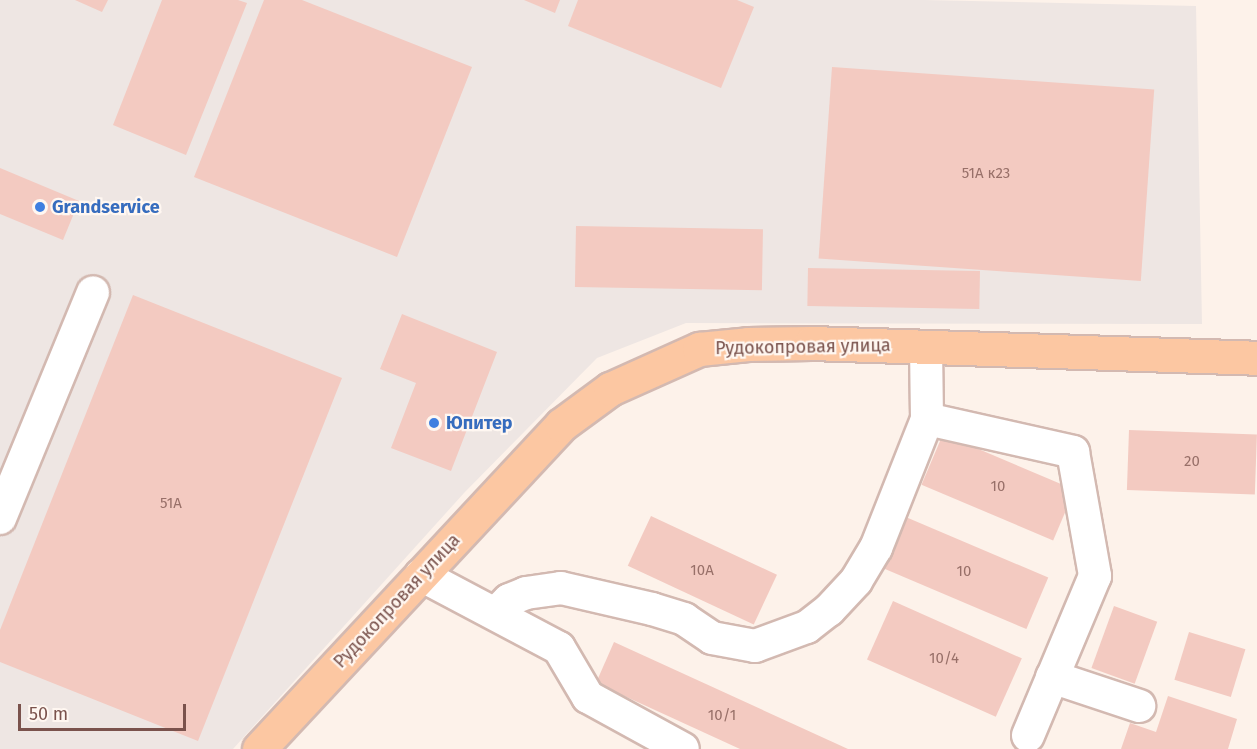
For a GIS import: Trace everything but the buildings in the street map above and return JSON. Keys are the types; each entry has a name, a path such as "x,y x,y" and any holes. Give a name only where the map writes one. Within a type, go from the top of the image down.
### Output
{"main road":[{"name":"Рудокопровая улица","path":"259,749 561,424 610,389 649,369 699,349 748,344 926,347 1257,358"}],"street":[{"path":"0,518 93,292"},
{"path":"496,613 509,600 526,594 561,588 652,609 684,619 712,638 755,646 807,627 829,610 856,581 876,548 927,419 926,347"},
{"path":"927,419 1073,452 1095,576 1028,735"},
{"path":"421,575 559,648 588,697 683,749"},
{"path":"1052,677 1139,706"}],"shaded area":[{"path":"0,0 924,0 1196,6 1202,324 686,323 597,358 464,493 233,749 0,749"}],"place":[{"name":"Grandservice","path":"40,207"},
{"name":"Юпитер","path":"434,423"}]}
